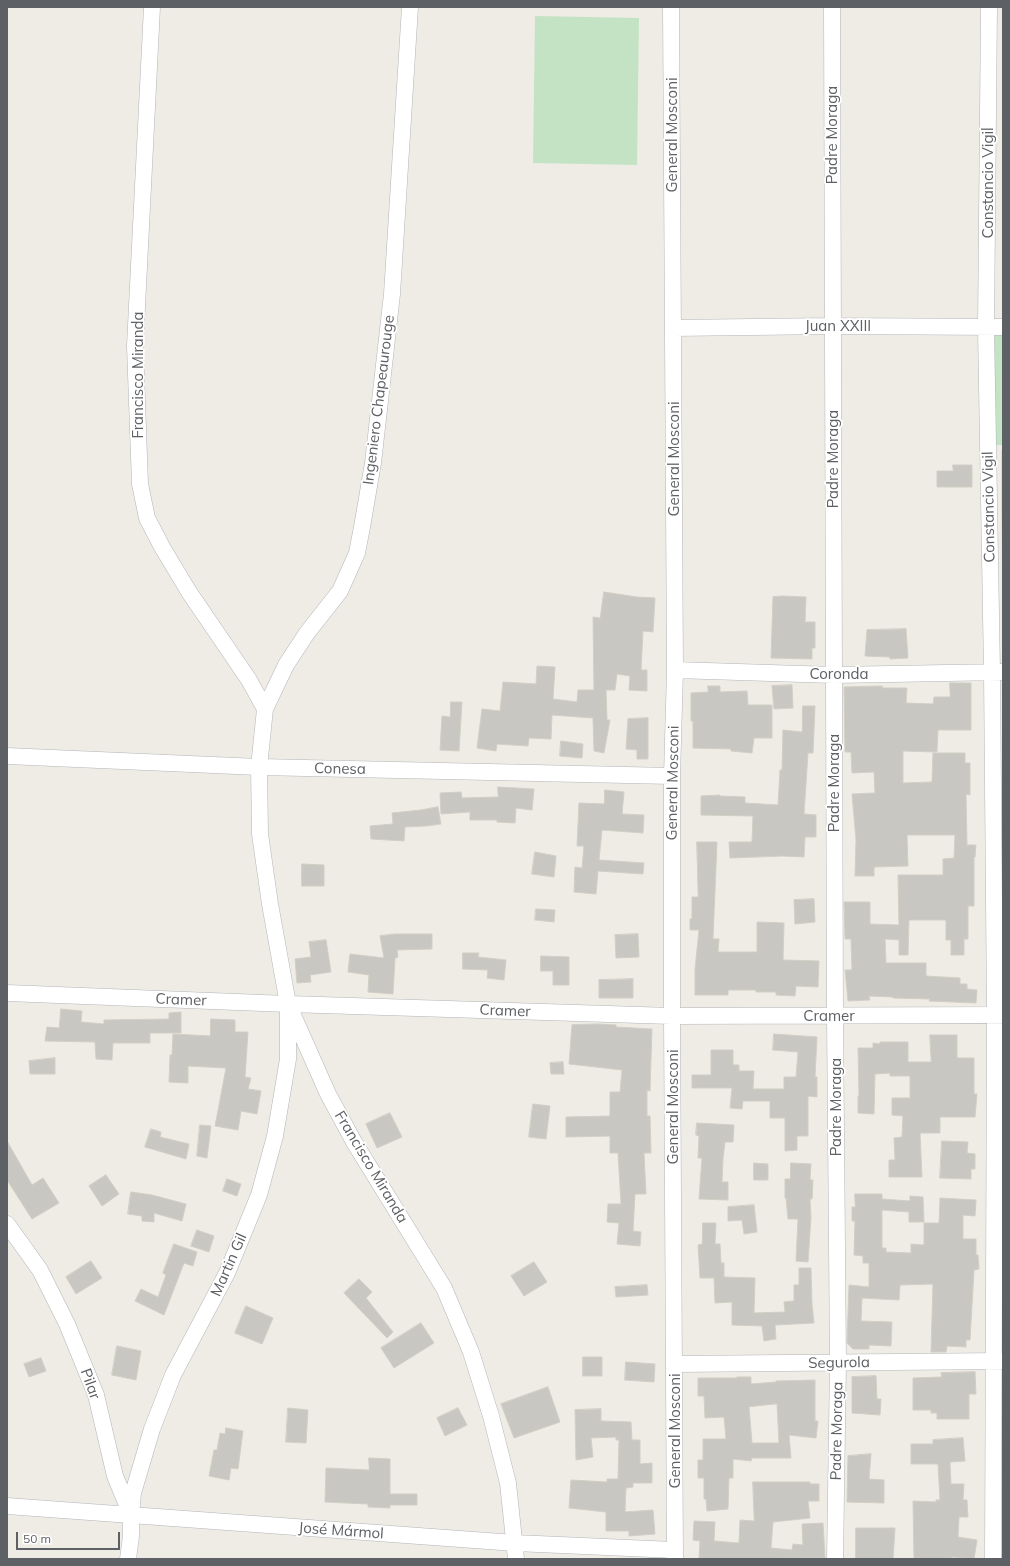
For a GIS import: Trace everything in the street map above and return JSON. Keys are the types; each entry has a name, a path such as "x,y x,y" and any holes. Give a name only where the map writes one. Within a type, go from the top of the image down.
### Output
{"street":[{"name":"Francisco Miranda","path":"152,7 135,346 140,484 147,518 162,547 189,592 249,680 265,709"},
{"name":"Ingeniero Chapeaurouge","path":"259,767 265,709 286,665 306,633 340,591 357,553 373,463 392,294 410,7"},
{"name":"General Mosconi","path":"671,7 675,670 672,776 672,1016 675,1364 674,1555"},
{"name":"Padre Moraga","path":"832,7 835,1016 838,1363 835,1559"},
{"name":"Constancio Vigil","path":"989,7 986,328 998,672 999,1015 998,1362 993,1559"},
{"name":"Juan XXIII","path":"673,328 832,326 1003,327"},
{"name":"Coronda","path":"675,670 834,675 998,672"},
{"name":"Conesa","path":"7,756 259,767 672,776"},
{"name":"Francisco Miranda","path":"259,767 260,834 270,904 288,1004 328,1094 354,1142 415,1239 447,1296 471,1352 491,1416 508,1483 515,1551"},
{"name":"Cramer","path":"7,992 288,1004 672,1016 999,1015"},
{"name":"Martin Gil","path":"131,1516 133,1493 137,1479 152,1430 173,1375 227,1274 259,1195 275,1136 288,1058 288,1004"},
{"name":"Pilar","path":"7,1224 40,1270 67,1324 96,1395 115,1476 131,1516 131,1536 128,1559"},
{"name":"Segurola","path":"675,1364 998,1362"},
{"name":"José Mármol","path":"7,1506 515,1551 674,1555"}],"shaded area":[{"path":"1001,450 1003,450 1003,636 1001,506"}],"green space":[{"path":"535,16 639,18 637,165 533,163"},
{"path":"992,335 1003,335 1003,445 994,445"}],"building":[{"path":"953,465 972,465 972,487 937,487 937,471 953,471"},
{"path":"604,592 655,598 653,632 643,631 641,670 647,670 647,691 629,690 630,676 617,674 615,690 606,690 607,720 610,720 604,753 594,751 593,718 552,715 551,739 529,738 528,746 497,744 496,751 477,748 482,709 500,711 503,682 536,684 537,666 555,667 553,699 577,702 578,690 594,690 593,617 600,618"},
{"path":"773,597 806,597 805,622 815,622 815,648 812,648 812,659 771,658"},
{"path":"906,629 908,658 890,659 890,657 865,656 867,630"},
{"path":"950,683 971,683 971,730 938,730 937,752 903,751 903,783 932,782 933,753 965,753 965,763 970,763 970,795 966,794 967,845 976,845 974,857 974,906 968,906 968,939 964,939 964,955 951,955 951,940 946,940 946,920 909,920 908,955 899,955 899,940 885,939 886,963 926,963 926,976 960,978 960,984 967,984 967,989 977,990 976,1003 869,996 870,1000 848,1001 845,970 852,970 851,939 845,939 844,902 870,902 870,924 899,925 898,875 943,875 943,859 954,858 955,835 907,835 908,866 874,867 874,876 855,876 856,840 852,794 875,793 874,772 852,773 851,752 845,752 844,687 882,686 883,688 907,688 906,703 933,704 934,697 950,697"},
{"path":"792,685 793,708 774,709 772,686"},
{"path":"708,686 720,686 720,692 747,691 748,705 772,705 772,738 754,738 752,753 731,751 731,749 693,748 691,693 708,692"},
{"path":"451,702 462,702 459,751 440,750 442,716 450,717"},
{"path":"803,706 815,706 813,753 808,753 804,814 816,815 816,837 805,837 804,857 782,856 730,858 729,842 752,842 753,816 701,815 701,796 720,795 745,797 745,803 778,805 780,770 782,770 783,730 802,732"},
{"path":"648,718 648,759 637,759 637,750 626,749 628,719"},
{"path":"561,741 583,744 582,758 560,756"},
{"path":"498,787 534,789 532,810 516,808 515,823 497,822 497,820 470,820 470,812 441,814 440,793 461,792 462,798 498,797"},
{"path":"605,790 624,792 622,814 644,815 643,833 602,830 599,860 644,863 643,874 598,871 596,894 574,892 575,867 582,868 584,846 577,846 579,803 604,804"},
{"path":"438,807 441,824 405,827 404,841 371,839 370,826 393,824 392,813"},
{"path":"697,842 717,842 713,939 719,939 718,952 757,952 757,922 784,923 783,960 819,961 818,987 796,986 795,996 776,995 776,992 756,992 756,990 728,990 728,995 695,995 695,969 699,930 690,930 690,919 692,919 692,897 698,897"},
{"path":"535,852 556,856 554,877 532,874"},
{"path":"302,864 324,865 324,886 302,886"},
{"path":"814,899 815,922 795,924 794,900"},
{"path":"536,909 555,910 554,922 535,920"},
{"path":"395,934 432,934 432,949 397,950 398,957 395,958 393,994 368,992 369,975 348,972 350,954 384,958 380,936"},
{"path":"638,934 639,957 616,958 615,935"},
{"path":"326,940 331,972 310,975 311,982 297,983 295,959 311,957 309,942"},
{"path":"463,953 479,953 478,957 506,960 504,980 487,978 488,970 463,969"},
{"path":"541,956 569,957 569,985 553,985 553,971 541,971"},
{"path":"633,979 633,998 599,998 599,980"},
{"path":"61,1009 82,1011 81,1022 104,1024 104,1020 169,1019 169,1013 181,1012 181,1033 150,1033 150,1043 113,1043 112,1060 96,1059 95,1042 45,1041 47,1027 59,1028"},
{"path":"211,1019 235,1020 235,1032 248,1032 245,1077 251,1078 248,1089 261,1091 257,1114 241,1111 238,1130 215,1126 226,1068 188,1066 188,1083 169,1082 170,1055 172,1055 173,1034 210,1036"},
{"path":"572,1025 616,1025 616,1027 652,1029 650,1091 647,1090 647,1116 650,1116 651,1153 644,1153 646,1194 635,1194 633,1231 641,1232 640,1246 617,1244 619,1223 607,1222 608,1204 621,1204 618,1153 610,1153 610,1136 566,1137 566,1117 610,1116 610,1092 620,1092 622,1070 569,1064"},
{"path":"774,1034 817,1037 815,1077 817,1077 817,1097 808,1096 808,1136 797,1136 797,1150 785,1151 785,1118 770,1118 770,1101 743,1101 742,1109 730,1108 732,1088 692,1088 692,1075 711,1075 711,1050 733,1050 733,1065 739,1065 739,1071 754,1071 753,1089 784,1089 784,1077 796,1077 798,1052 773,1050"},
{"path":"930,1035 957,1035 957,1058 974,1058 974,1094 977,1094 975,1117 940,1117 940,1133 920,1133 922,1177 889,1177 889,1160 895,1160 894,1138 902,1137 903,1116 892,1115 892,1098 910,1098 910,1076 890,1076 890,1073 875,1074 874,1114 858,1113 858,1048 873,1048 873,1043 880,1044 880,1042 908,1042 908,1062 931,1062"},
{"path":"55,1058 55,1074 30,1074 29,1061"},
{"path":"563,1062 564,1074 551,1074 550,1063"},
{"path":"533,1104 550,1106 546,1139 529,1137"},
{"path":"390,1113 402,1137 377,1148 366,1124"},
{"path":"697,1123 734,1125 733,1142 725,1142 723,1159 722,1182 728,1182 728,1200 699,1199 702,1158 698,1158 699,1136 696,1135"},
{"path":"200,1125 211,1126 207,1158 197,1156"},
{"path":"151,1129 161,1132 160,1137 189,1144 186,1159 145,1147"},
{"path":"7,1141 32,1185 43,1178 59,1203 32,1219 7,1180"},
{"path":"942,1141 968,1142 967,1153 975,1154 975,1169 971,1169 971,1179 940,1178"},
{"path":"754,1163 768,1164 768,1180 754,1180"},
{"path":"791,1163 811,1164 810,1180 813,1180 812,1199 810,1199 811,1217 808,1262 796,1261 798,1219 788,1219 785,1198 785,1179 790,1179"},
{"path":"106,1175 119,1194 102,1206 89,1186"},
{"path":"227,1179 241,1184 237,1196 223,1191"},
{"path":"131,1192 152,1195 186,1204 182,1221 154,1213 154,1222 142,1221 142,1216 128,1214"},
{"path":"855,1194 882,1194 882,1199 910,1201 910,1196 923,1197 924,1222 909,1222 909,1212 882,1210 882,1248 886,1248 886,1252 911,1253 911,1244 924,1245 924,1223 939,1223 940,1198 976,1200 975,1216 963,1215 963,1239 976,1239 976,1255 978,1255 979,1269 974,1270 970,1340 966,1340 966,1347 947,1346 946,1352 931,1352 933,1284 900,1285 899,1300 862,1298 861,1321 892,1322 891,1346 869,1345 869,1349 853,1349 847,1343 849,1285 869,1287 869,1263 863,1263 863,1256 854,1255 855,1221 852,1221 852,1207 855,1207"},
{"path":"754,1205 757,1232 744,1234 742,1220 728,1221 728,1207"},
{"path":"703,1223 716,1223 715,1244 720,1244 721,1263 724,1263 724,1277 755,1278 754,1313 785,1312 784,1302 794,1301 794,1285 799,1285 799,1268 811,1268 814,1323 775,1325 776,1339 764,1341 762,1326 732,1325 732,1302 715,1303 714,1278 700,1278 698,1245 702,1244"},
{"path":"197,1230 214,1236 209,1252 191,1246"},
{"path":"174,1244 197,1252 193,1266 184,1263 164,1315 135,1301 141,1289 158,1297 166,1275 163,1273"},
{"path":"91,1261 102,1278 76,1294 66,1277"},
{"path":"534,1262 547,1282 524,1296 511,1276"},
{"path":"359,1279 372,1292 366,1298 393,1332 387,1338 344,1293"},
{"path":"647,1285 648,1295 616,1297 615,1287"},
{"path":"246,1306 273,1318 262,1344 235,1333"},
{"path":"421,1323 434,1343 394,1368 381,1348"},
{"path":"117,1346 141,1351 136,1380 112,1375"},
{"path":"583,1357 602,1357 602,1376 583,1376"},
{"path":"41,1358 46,1371 29,1377 24,1364"},
{"path":"626,1362 655,1364 654,1382 625,1380"},
{"path":"975,1372 976,1394 969,1394 969,1419 937,1419 937,1413 931,1413 931,1410 913,1410 913,1378 942,1377 941,1373"},
{"path":"876,1376 877,1399 881,1399 880,1415 852,1413 852,1377"},
{"path":"751,1377 751,1384 776,1381 815,1380 815,1421 818,1421 816,1438 789,1435 791,1458 752,1458 751,1461 733,1459 733,1478 729,1478 728,1509 707,1511 706,1499 704,1499 704,1478 698,1478 698,1460 703,1460 703,1439 726,1439 724,1417 705,1418 704,1396 698,1396 698,1378","holes":["777,1404 779,1443 752,1443 749,1407"]},
{"path":"548,1387 560,1422 514,1438 501,1404"},
{"path":"288,1408 308,1410 306,1443 286,1442"},
{"path":"458,1408 467,1425 445,1436 437,1418"},
{"path":"601,1409 601,1421 631,1422 632,1440 640,1440 640,1464 652,1463 652,1483 633,1483 633,1487 626,1488 625,1512 653,1510 655,1534 629,1536 629,1531 606,1531 606,1512 569,1508 571,1480 607,1482 607,1479 618,1479 619,1440 616,1440 616,1437 591,1438 593,1457 576,1460 575,1410"},
{"path":"226,1428 243,1431 238,1469 231,1468 229,1480 209,1476 214,1450 217,1450 220,1433 225,1434"},
{"path":"963,1438 965,1461 950,1462 951,1484 964,1484 963,1500 967,1500 968,1517 959,1517 958,1537 977,1540 974,1559 952,1557 951,1559 914,1559 913,1501 936,1502 936,1500 940,1500 938,1464 911,1464 911,1444 933,1444 933,1440"},
{"path":"871,1454 869,1479 884,1480 884,1503 847,1502 848,1456"},
{"path":"369,1458 390,1459 390,1494 417,1494 417,1505 390,1505 390,1508 368,1507 368,1504 325,1502 326,1468 369,1470"},
{"path":"753,1482 810,1482 810,1484 819,1484 819,1501 808,1501 810,1518 773,1522 771,1548 792,1550 793,1544 803,1545 802,1524 823,1523 825,1558 699,1559 700,1541 693,1540 694,1521 715,1522 714,1541 739,1543 740,1520 754,1521"},
{"path":"856,1528 895,1528 893,1559 856,1559"}]}
